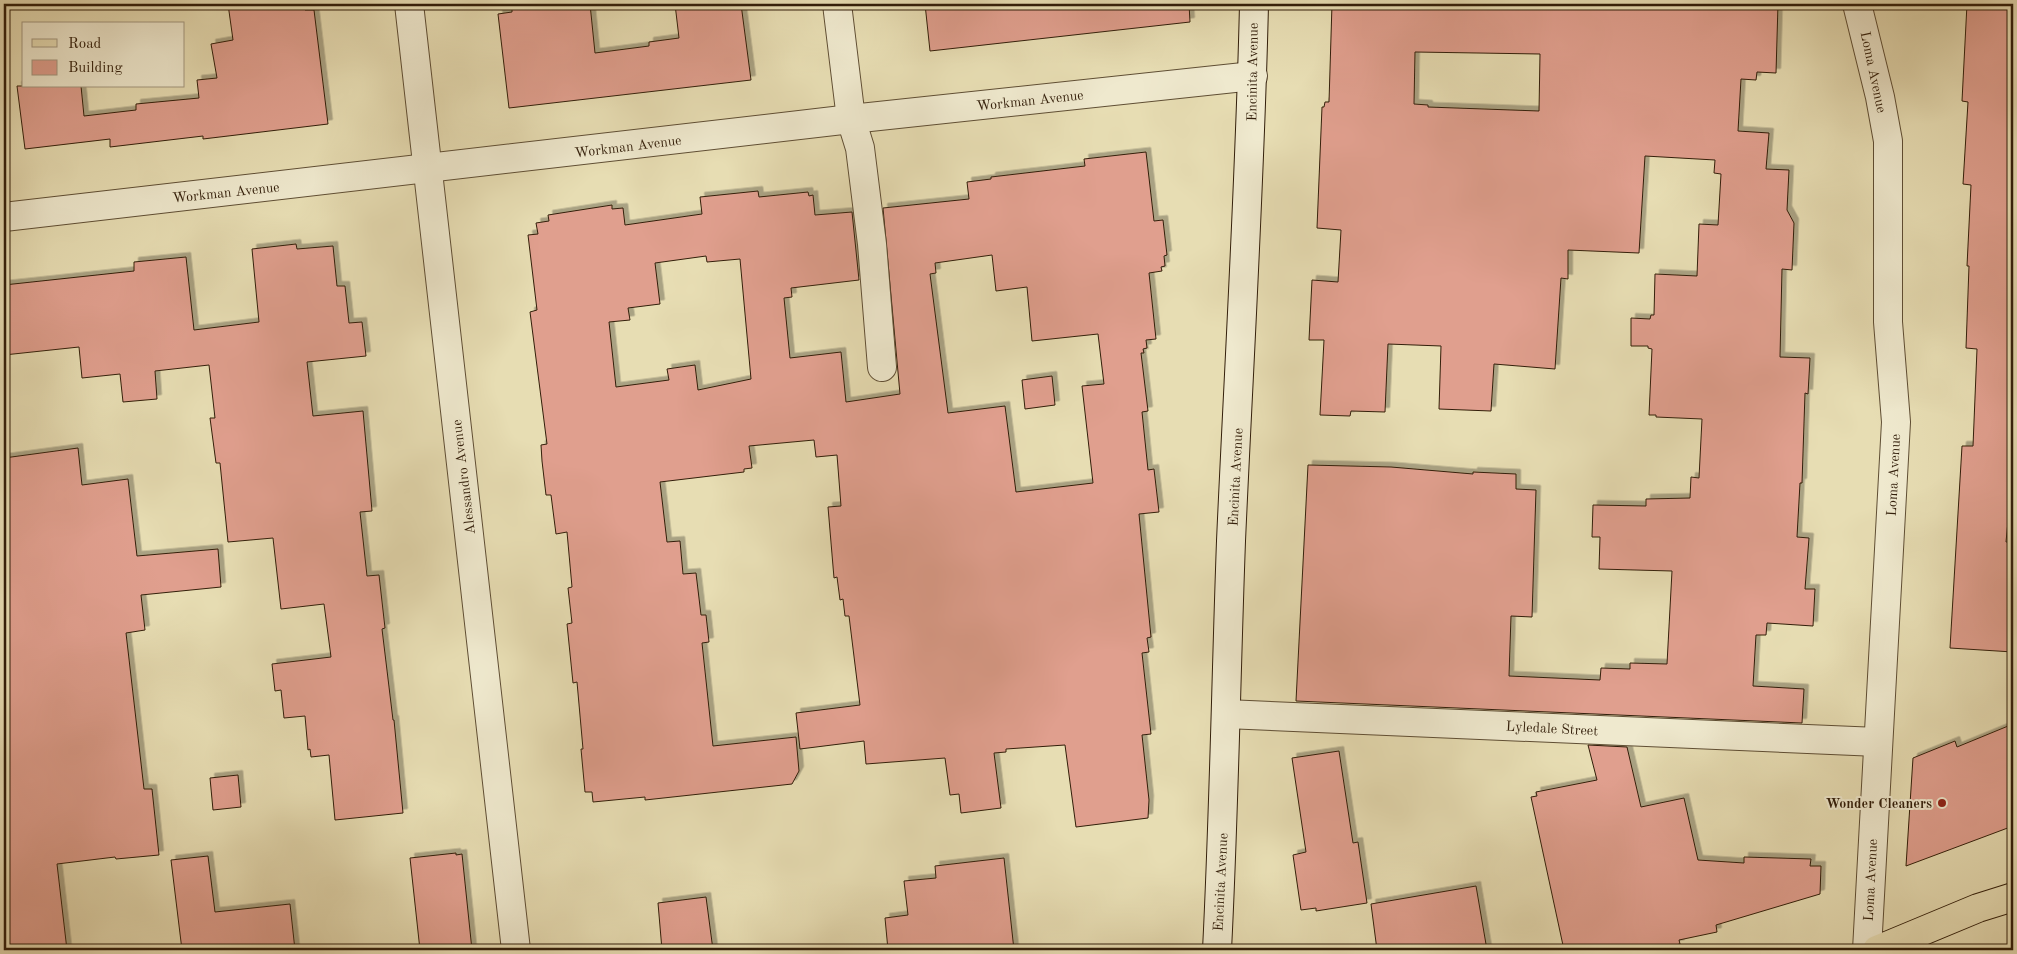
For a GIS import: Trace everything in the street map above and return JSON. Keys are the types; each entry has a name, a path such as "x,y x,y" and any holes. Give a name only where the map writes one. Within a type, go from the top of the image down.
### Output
{"main road":[{"path":"1877,950 1978,908 2013,897"}],"street":[{"name":"Alessandro Avenue","path":"409,4 516,950"},
{"path":"836,4 851,119 862,157 872,244 882,367"},
{"name":"Encinita Avenue","path":"1217,950 1231,540 1254,4"},
{"name":"Loma Avenue","path":"1857,4 1880,97 1888,141 1888,322 1896,422 1867,950"},
{"name":"Workman Avenue","path":"4,217 429,170 851,119 1252,76"},
{"name":"Lyledale Street","path":"1226,714 1878,742"}],"building":[{"path":"228,4 304,4 305,10 314,10 328,124 203,139 203,136 110,147 110,139 25,149 17,86 22,86 22,88 81,88 84,116 136,110 136,104 199,98 197,80 217,78 211,44 233,40"},
{"path":"512,4 590,4 595,53 649,46 649,42 679,38 675,4 741,4 751,80 509,108 498,14 512,12"},
{"path":"925,4 1189,4 1190,22 930,51"},
{"path":"1332,4 1778,4 1776,73 1757,72 1756,80 1741,79 1738,131 1769,133 1766,169 1789,170 1787,210 1794,223 1792,270 1782,269 1780,357 1810,358 1808,394 1805,393 1802,483 1800,483 1797,537 1809,538 1805,589 1815,589 1813,626 1767,623 1766,635 1756,635 1753,686 1804,689 1802,723 1296,701 1308,465 1391,467 1473,474 1473,472 1516,474 1516,489 1536,490 1532,617 1511,616 1509,676 1600,680 1601,668 1630,669 1630,663 1667,664 1672,571 1599,569 1600,537 1592,537 1593,505 1646,506 1646,499 1690,498 1691,477 1699,478 1702,419 1649,415 1652,349 1648,348 1648,346 1631,346 1631,318 1650,319 1651,315 1654,315 1655,274 1697,276 1699,224 1718,225 1721,174 1714,173 1715,160 1645,156 1639,253 1568,250 1568,279 1561,278 1555,369 1494,364 1491,411 1439,409 1441,346 1388,344 1385,412 1351,411 1350,416 1320,415 1324,340 1309,340 1312,280 1338,282 1341,230 1317,228 1322,107 1324,107 1325,102 1329,102","holes":["1415,52 1540,54 1539,111 1428,107 1428,105 1414,104"]},
{"path":"1967,4 2013,4 2013,490 2011,490 2006,542 2013,542 2013,652 1950,648 1962,446 1973,446 1977,349 1966,348 1969,266 1967,266 1971,185 1963,184 1968,102 1962,101"},
{"path":"1146,152 1154,221 1163,220 1167,255 1164,256 1165,266 1161,267 1162,271 1149,273 1156,339 1146,340 1147,348 1143,349 1144,353 1141,353 1148,411 1142,412 1148,470 1154,469 1159,512 1139,514 1151,637 1147,638 1149,652 1142,653 1151,734 1142,735 1149,800 1148,818 1076,827 1065,745 1006,749 1006,752 994,753 1001,808 961,813 959,794 950,795 945,758 866,764 864,741 800,749 796,713 860,705 849,616 845,616 843,599 840,600 837,577 834,578 828,507 841,506 837,455 816,457 814,440 749,446 752,468 744,469 744,472 660,482 667,542 680,541 683,574 696,573 701,615 706,615 709,642 702,643 713,746 796,737 799,771 792,784 645,800 645,797 593,802 592,792 585,792 577,682 573,683 567,624 572,623 568,588 572,587 567,532 556,534 551,495 546,495 542,461 541,445 547,444 530,312 537,310 528,235 538,234 536,223 549,221 548,215 612,205 612,209 623,208 625,225 702,214 700,197 758,191 759,197 808,192 809,196 813,195 815,215 852,212 859,280 791,288 792,297 784,298 790,358 841,352 846,402 900,394 883,208 969,199 967,182 991,179 991,177 1085,166 1084,159","holes":["992,255 996,291 1027,287 1032,341 1098,334 1104,384 1082,386 1093,483 1016,492 1005,406 948,413 930,274 936,273 935,263","706,256 707,262 740,259 751,379 698,390 695,365 667,369 669,380 616,387 609,322 630,320 628,308 660,304 655,263"]},
{"path":"296,244 297,249 333,246 337,286 345,286 349,323 362,322 366,356 307,362 313,416 363,411 372,511 360,512 367,576 379,575 385,628 382,629 394,720 403,813 335,820 329,755 311,757 310,749 308,750 305,716 284,718 281,690 275,691 272,664 331,657 324,604 281,609 273,538 228,542 220,463 216,463 210,418 215,418 209,365 155,371 157,399 123,402 120,374 82,378 79,347 4,355 4,285 134,271 134,262 186,257 194,330 259,322 252,249"},
{"path":"1052,376 1055,405 1025,409 1022,380"},
{"path":"78,448 82,485 128,479 137,556 218,549 221,587 141,595 145,630 126,633 144,789 152,789 159,855 116,859 115,857 57,864 67,950 4,950 4,458"},
{"path":"2013,724 2013,826 1906,866 1913,758 1955,741 1957,747"},
{"path":"1588,745 1627,747 1641,807 1684,798 1698,860 1744,863 1744,857 1811,859 1810,866 1821,866 1820,894 1716,925 1717,932 1679,940 1680,944 1650,950 1564,950 1531,797 1537,796 1536,792 1597,780"},
{"path":"1339,751 1353,843 1358,842 1367,903 1316,911 1316,908 1301,910 1293,855 1306,852 1292,758"},
{"path":"238,775 241,807 213,810 210,778"},
{"path":"456,853 456,855 462,854 472,950 420,950 410,858"},
{"path":"208,856 215,912 290,904 295,950 182,950 171,860"},
{"path":"1004,858 1014,950 888,950 885,918 908,915 904,881 936,878 935,866"},
{"path":"1476,886 1487,950 1377,950 1371,904"},
{"path":"706,897 713,950 662,950 658,903"}],"place":[{"name":"Wonder Cleaners","path":"1942,803"}]}
